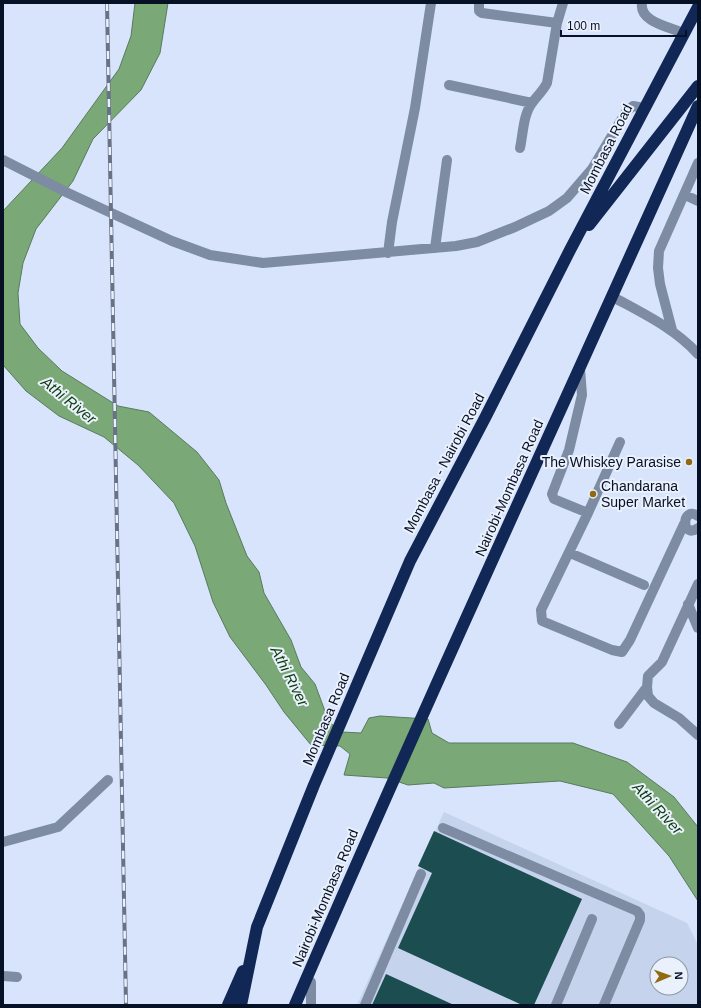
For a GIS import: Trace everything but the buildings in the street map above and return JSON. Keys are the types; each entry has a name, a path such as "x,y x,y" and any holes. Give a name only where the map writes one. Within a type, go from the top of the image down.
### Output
{"highway":[{"path":"683,33 698,7"},
{"name":"Mombasa Road","path":"555,278 683,33"},
{"path":"570,250 698,86"},
{"path":"614,297 698,106"},
{"name":"Mombasa - Nairobi Road","path":"366,664 419,542 486,416 555,278"},
{"name":"Nairobi-Mombasa Road","path":"295,1005 432,692 614,297"},
{"name":"Mombasa Road","path":"253,947 257,927 314,785 366,664"},
{"path":"303,1005 323,941"},
{"path":"228,1005 253,947"},
{"path":"241,1005 253,947"}],"street":[{"path":"388,252 392,222 415,108 431,3"},
{"path":"479,3 479,11 482,13 557,23"},
{"path":"520,148 525,121 532,103 547,83 557,23 564,3"},
{"path":"642,3 645,15 650,20 683,33"},
{"path":"449,85 532,103"},
{"path":"3,160 20,167 68,193 172,241 217,256 263,263 435,248 477,242 515,227 548,211 567,198 592,168 626,112 633,106 644,108"},
{"path":"435,248 446,160"},
{"path":"672,330 660,284 658,268 659,251 698,163"},
{"path":"685,195 698,201"},
{"path":"614,297 672,330 684,339 698,354"},
{"path":"580,369 582,395 569,450 552,494 554,499 588,513"},
{"path":"620,442 570,553 541,610 542,621 612,650 622,652 630,640 690,519 698,506"},
{"path":"690,519 689,530 692,531 698,528"},
{"path":"570,553 644,585"},
{"path":"698,584 662,662 648,676 646,687 648,696 654,703 679,718 698,735"},
{"path":"688,604 698,628"},
{"path":"619,724 646,687"},
{"path":"3,842 58,827 108,780"},
{"path":"443,828 637,911 640,916 640,920 604,1005"},
{"path":"365,1005 421,874"},
{"path":"556,1005 592,919"},
{"path":"3,976 17,977"},
{"path":"311,982 311,1005"}],"shaded area":[{"path":"444,812 687,923 698,945 698,1005 357,1005"}],"water":[{"name":"Athi River","path":"135,3 168,3 160,53 141,90 93,139 73,181 36,229 23,263 18,293 20,324 38,348 62,371 118,406 149,412 197,452 219,480 226,503 247,556 259,572 264,593 291,640 301,667 315,684 329,722 342,732 361,733 369,718 380,716 428,719 432,733 449,743 573,743 627,762 674,797 698,827 698,901 669,856 613,794 560,781 444,788 434,783 408,785 387,778 344,775 350,754 340,746 311,745 284,712 230,637 213,602 195,546 174,503 138,465 104,437 59,416 26,391 3,365 3,211 62,148 119,69 131,36"}],"railway":[{"path":"107,3 126,1005"}],"place":[{"name":"The Whiskey Parasise","path":"689,462"},
{"name":"Chandarana Super Market","path":"593,494"}]}
